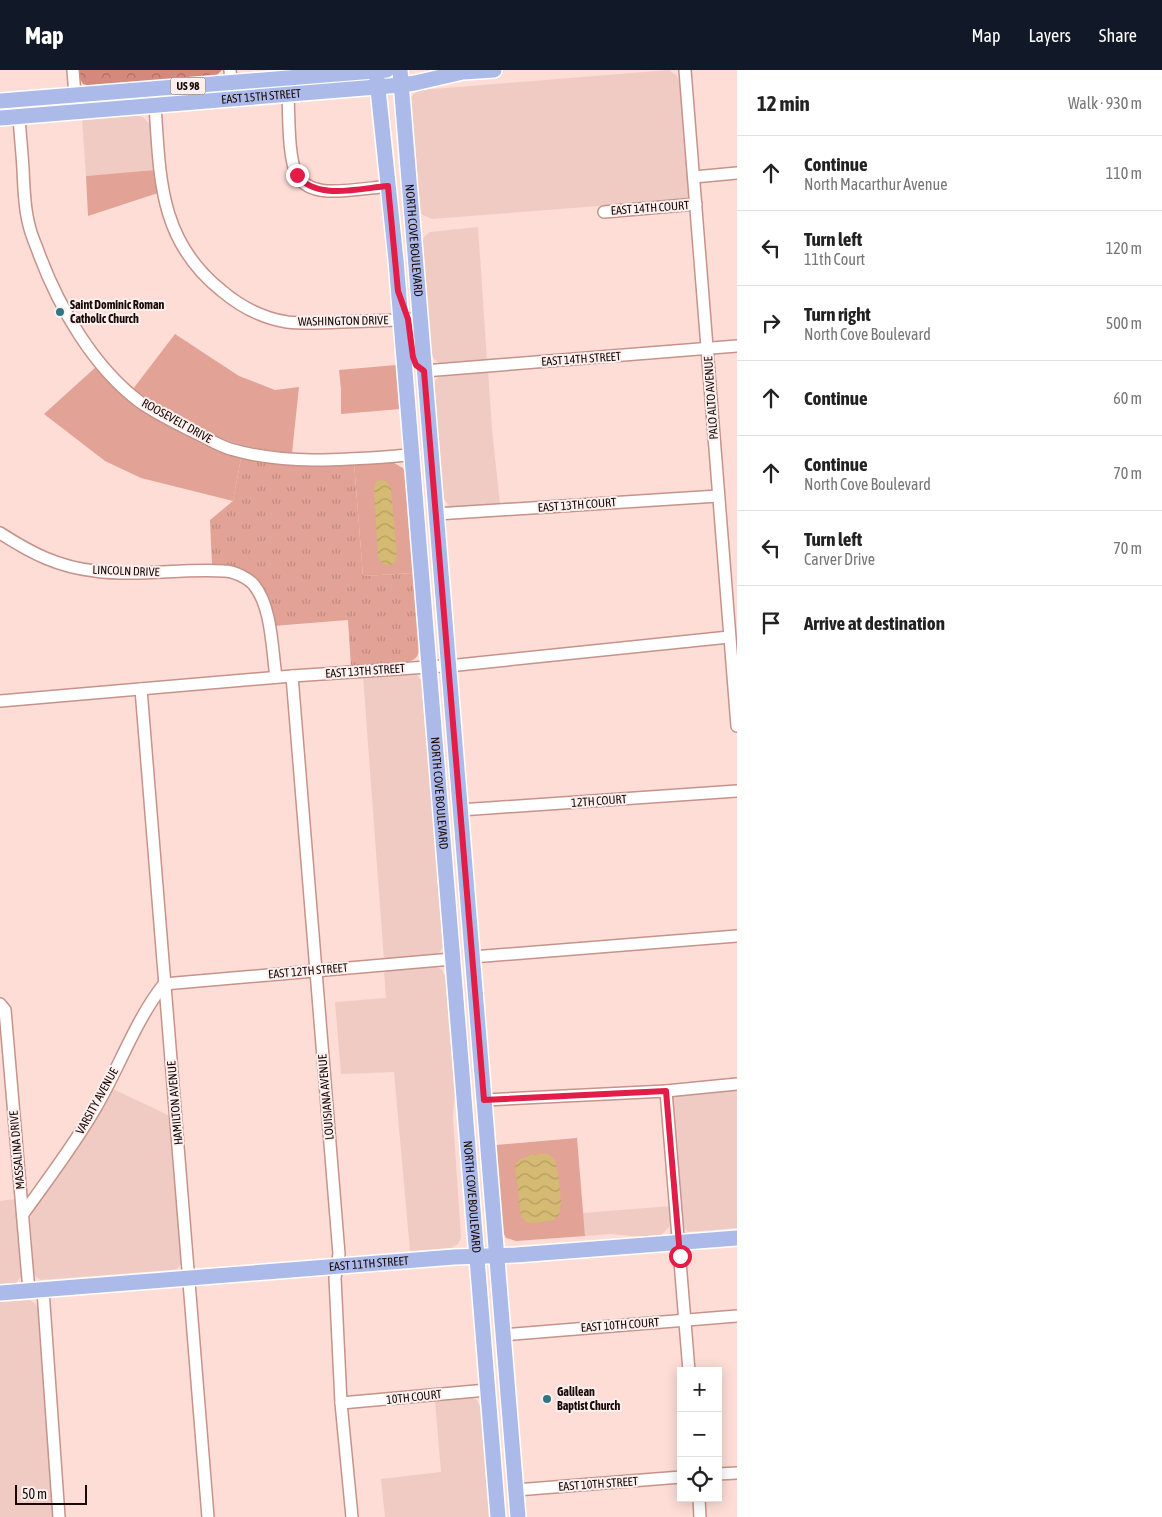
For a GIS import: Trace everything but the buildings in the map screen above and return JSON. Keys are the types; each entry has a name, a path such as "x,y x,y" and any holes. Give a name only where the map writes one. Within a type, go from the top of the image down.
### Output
{"main road":[{"name":"EAST 15TH STREET","path":"0,101 153,88 230,76 380,70"},
{"name":"NORTH COVE BOULEVARD","path":"380,70 378,87 398,291 404,320 411,455 498,1517"},
{"name":"EAST 15TH STREET","path":"440,70 463,72 494,70"},
{"name":"EAST 15TH STREET","path":"0,118 378,87 401,77 415,83 463,72"},
{"path":"230,76 232,99"},
{"name":"NORTH COVE BOULEVARD","path":"401,77 518,1517"},
{"path":"153,88 155,105"},
{"path":"75,95 76,111"},
{"path":"17,100 19,116"},
{"path":"404,320 416,365 424,371"},
{"name":"EAST 11TH STREET","path":"0,1293 336,1266 737,1238"}],"street":[{"path":"73,70 75,95"},
{"name":"PALO ALTO AVENUE","path":"685,70 737,726"},
{"path":"288,94 293,162 297,175 303,182 314,189 328,191 388,186"},
{"name":"WASHINGTON DRIVE","path":"155,105 162,188 167,212 177,236 191,260 218,288 237,303 252,311 285,322 404,320"},
{"name":"ROOSEVELT DRIVE","path":"19,116 25,207 29,227 48,277 62,307 88,348 111,375 140,402 182,426 233,450 294,459 341,459 411,455"},
{"path":"694,176 737,173"},
{"name":"EAST 14TH COURT","path":"604,212 696,204"},
{"name":"EAST 14TH STREET","path":"424,371 737,346"},
{"name":"EAST 13TH COURT","path":"436,514 718,496"},
{"name":"LINCOLN DRIVE","path":"0,533 30,552 60,564 94,571 134,573 226,571 249,579 256,587 266,611 276,678"},
{"name":"EAST 13TH STREET","path":"0,701 292,676 448,665 729,637"},
{"name":"LOUISIANA AVENUE","path":"292,676 339,1254 336,1278 341,1403 352,1517"},
{"name":"HAMILTON AVENUE","path":"141,689 208,1517"},
{"name":"12TH COURT","path":"460,810 737,791"},
{"path":"472,957 737,936"},
{"name":"EAST 12TH STREET","path":"164,984 452,959"},
{"name":"VARSITY AVENUE","path":"23,1214 61,1161 96,1107 142,1016 164,984"},
{"name":"MASSALINA DRIVE","path":"2,1007 23,1214 36,1290 59,1517"},
{"path":"484,1100 666,1091 737,1084"},
{"path":"666,1091 689,1367"},
{"name":"EAST 10TH COURT","path":"503,1335 737,1316"},
{"name":"10TH COURT","path":"341,1403 488,1390"},
{"path":"722,1474 737,1473"},
{"name":"EAST 10TH STREET","path":"516,1490 677,1477"},
{"path":"699,1502 700,1517"}],"shaded area":[{"path":"669,70 676,75 680,82 689,199 432,219 421,214 410,102 411,97 416,92 421,90"},
{"path":"134,114 143,117 151,126 155,170 86,176 82,118"},
{"path":"478,227 487,360 439,363 434,359 431,352 422,241 430,232"},
{"path":"488,370 500,504 454,508 449,506 443,497 434,383 437,378 442,376"},
{"path":"413,673 422,682 443,947 440,952 432,956 384,960 363,676"},
{"path":"435,966 441,969 446,978 455,1091 453,1118 461,1238 458,1244 451,1248 410,1251 394,1072 341,1074 335,1002 386,998 384,970"},
{"path":"111,1088 170,1116 181,1264 177,1269 171,1270 41,1280 34,1273 30,1218 38,1201"},
{"path":"737,1088 737,1228 688,1232 682,1226 673,1098 674,1096"},
{"path":"16,1199 22,1275 16,1283 0,1284 0,1201"},
{"path":"671,1206 672,1224 661,1235 642,1237 611,1234 585,1236 583,1213"},
{"path":"30,1300 38,1308 53,1517 0,1517 0,1302"},
{"path":"469,1397 477,1400 481,1409 490,1517 385,1517 381,1479 441,1472 435,1401"}],"green space":[{"path":"78,70 222,70 212,77 94,87 83,84"},
{"path":"155,170 158,193 88,216 86,176"},
{"path":"175,334 239,376 275,390 299,387 292,453 248,447 208,433 170,413 133,389"},
{"path":"396,365 400,409 341,414 339,370"},
{"path":"97,366 213,448 241,458 233,501 141,478 105,461 44,414"},
{"path":"241,458 254,460 354,462 363,576 413,573 419,647 418,655 415,659 407,662 351,667 348,620 273,626 265,595 259,581 249,573 237,568 212,565 210,520 233,501"},
{"path":"354,462 394,463 403,468 413,573 363,576"},
{"path":"577,1138 585,1236 516,1241 506,1238 502,1230 496,1145"}],"water":[{"path":"380,480 386,481 391,488 397,557 394,563 389,566 383,564 378,557 374,488 376,482"},
{"path":"533,1154 548,1154 555,1160 561,1201 559,1215 554,1220 534,1223 526,1222 521,1216 515,1166 519,1160"}],"place":[{"name":"Saint Dominic Roman Catholic Church","path":"60,312"},
{"name":"Galilean Baptist Church","path":"547,1399"}],"route":[{"path":"297,175 307,186 319,190 332,191 388,186 398,291 408,319 413,357 416,365 424,371 484,1100 666,1091 680,1256"}]}
